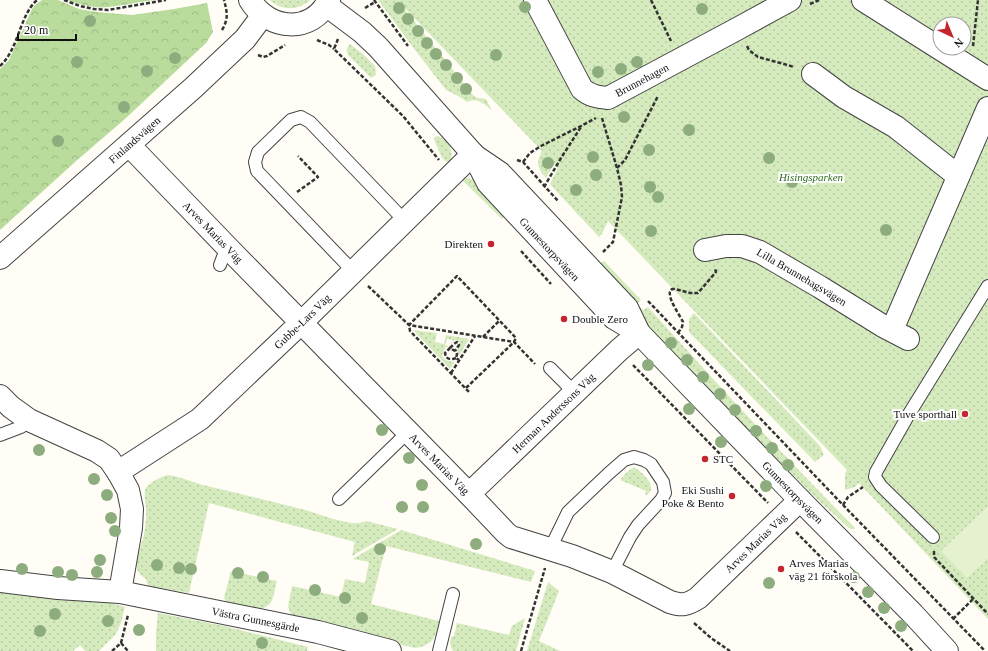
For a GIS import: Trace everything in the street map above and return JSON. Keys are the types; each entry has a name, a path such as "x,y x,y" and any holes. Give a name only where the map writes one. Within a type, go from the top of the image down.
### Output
{"street":[{"name":"Brunnehagen","path":"535,0 582,89 588,94 608,98 737,30 790,0"},
{"path":"863,0 988,79"},
{"name":"Gunnestorpsvägen","path":"256,8 271,20 280,23 299,24 316,16 328,2 362,32 378,47 473,154 500,173 627,308 639,333 800,500 877,577 947,651"},
{"name":"Finlandsvägen","path":"0,258 193,88 245,40 256,8"},
{"path":"813,74 844,97 896,127 958,176"},
{"name":"Lilla Brunnehagsvägen","path":"704,250 726,246 742,246 760,252 900,335 958,176 988,108"},
{"name":"Arves Marias Väg","path":"129,144 225,258 301,323 506,533 511,536 572,556 612,572 670,602 685,604 698,598 800,500"},
{"name":"Gubbe-Lars Väg","path":"118,472 200,419 236,376 257,356 301,323 473,154"},
{"name":"Herman Anderssons Väg","path":"469,494 618,350 639,333"},
{"path":"0,396 11,407 29,420 97,451 109,459 118,472 128,490 132,509 127,594"},
{"name":"Västra Gunnesgärde","path":"0,581 127,594 318,632 390,651"}],"lane":[{"path":"353,271 257,171 255,162 258,152 291,120 301,117 310,122 405,221"},
{"path":"933,536 881,486 875,477 876,472 889,448 988,286"},
{"path":"550,368 575,393"},
{"path":"1,434 21,427 29,420"},
{"path":"338,499 408,432"},
{"path":"550,549 568,512 608,474 624,460 634,458 644,460 651,464 663,482 664,493 661,500 638,525 612,572"},
{"path":"439,651 453,594"}],"path":[{"path":"0,66 11,51 30,8 37,0"},
{"path":"64,0 87,8 108,10 166,0"},
{"path":"374,0 410,50"},
{"path":"651,0 680,59"},
{"path":"964,65 973,46 978,0"},
{"path":"746,45 749,50 758,57 813,74"},
{"path":"617,168 625,160 659,93"},
{"path":"523,162 530,153 541,146 601,115 617,168 622,197 612,242 603,252 598,247"},
{"path":"545,187 561,158 582,126"},
{"path":"285,200 318,177 298,156"},
{"path":"517,160 523,162 559,203"},
{"path":"678,333 683,322 671,300 670,292 672,289 675,289 690,293 698,293 716,272 704,250"},
{"path":"353,271 409,325 514,342 530,358"},
{"path":"409,325 457,276 516,338 514,342 466,388"},
{"path":"644,296 843,505 985,651"},
{"path":"483,337 499,321"},
{"path":"409,325 410,331 469,392"},
{"path":"451,373 475,336"},
{"path":"457,342 459,345 455,351 456,358 451,360 445,355 445,353 457,342"},
{"path":"450,348 455,351"},
{"path":"843,505 848,497 875,477"},
{"path":"933,536 934,557 988,614"},
{"path":"521,651 550,549"},
{"path":"112,651 120,643 127,594"},
{"path":"953,619 973,599"},
{"path":"685,604 685,615 710,638 730,651"},
{"path":"120,643 128,651"}],"green space":[{"path":"42,0 58,0 79,9 97,12 132,15 207,3 213,32 206,43 126,118 0,230 0,69 9,60 32,9"},
{"path":"67,0 155,0 104,8 88,6"},
{"path":"270,0 310,0 295,8 285,8"},
{"name":"Hisingsparken","path":"378,0 988,0 988,619 859,483 855,487 845,490 845,474 847,470 608,221 599,237 550,184 558,168 554,164 546,178 538,165 542,151 398,1 473,95 477,98 486,99 492,111 481,102 474,100 467,102 446,90"},
{"path":"350,44 375,66 376,75 371,78 349,56 347,50"},
{"path":"438,136 445,140 450,146 452,154 450,162 447,162 442,158 434,139"},
{"path":"468,178 479,181 508,212 502,219 463,181 464,179"},
{"path":"604,261 641,300 637,304 643,310 648,307 750,419 855,528 854,529 850,529 811,493 656,336 595,267"},
{"path":"694,313 820,446 824,455 815,462 689,332 689,319"},
{"path":"413,330 437,333 435,342 444,344 446,335 469,339 459,356 457,350 460,344 459,341 455,340 451,344 453,340 447,339 445,345 449,346 445,348 442,355 446,360 455,362 450,369"},
{"path":"634,467 639,470 649,481 651,489 647,495 645,494 646,491 620,480"},
{"path":"167,475 308,511 344,522 360,523 366,521 398,529 352,556 355,542 209,503 189,593 149,586 146,579 139,573 137,568 146,523 145,490 153,482"},
{"path":"988,506 988,559 967,578 941,551"},
{"path":"401,530 535,571 531,582 386,546 371,604 439,621 437,631 433,639 430,643 421,647 415,648 303,622 292,617 288,607 292,586 341,597 345,579 365,583 369,562 353,559"},
{"path":"231,571 277,581 271,602 267,606 256,609 244,608 227,603 224,598"},
{"path":"548,582 559,591 539,641 560,651 527,651"},
{"path":"0,591 111,603 125,607 121,623 116,634 99,651 85,651 80,645 73,651 0,651"},
{"path":"158,613 224,626 308,647 307,651 156,651"},
{"path":"525,618 516,651 453,651 451,648 451,637 454,636 457,623 509,635 512,626"}],"place":[{"name":"Direkten","path":"491,244"},
{"name":"Double Zero","path":"564,319"},
{"name":"Tuve sporthall","path":"965,414"},
{"name":"STC","path":"705,459"},
{"name":"Eki Sushi Poke & Bento","path":"732,496"},
{"name":"Arves Marias väg 21 förskola","path":"781,569"}]}
